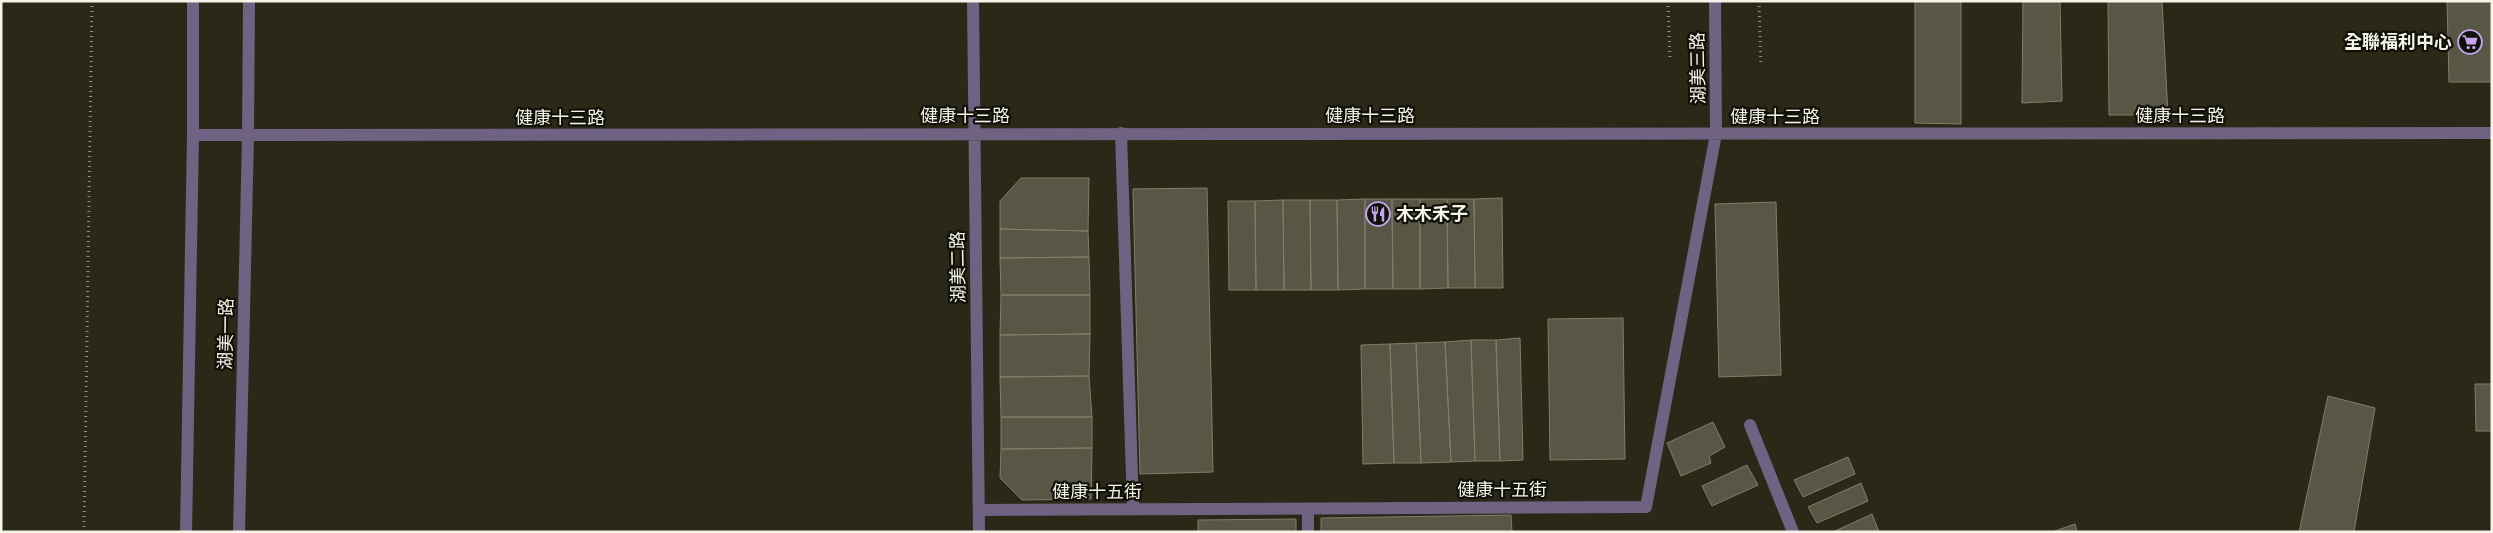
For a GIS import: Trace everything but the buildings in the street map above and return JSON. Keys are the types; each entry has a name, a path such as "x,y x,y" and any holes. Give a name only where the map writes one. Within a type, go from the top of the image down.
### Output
{"street":[{"path":"186,532 193,135 193,1"},
{"name":"湖美一路","path":"239,532 248,136 249,1"},
{"name":"湖美二路","path":"973,1 979,532"},
{"name":"湖美三路","path":"1715,1 1716,134"},
{"path":"1121,133 1133,509"},
{"name":"健康十三路","path":"248,136 1121,133 2492,133"},
{"name":"健康十五街","path":"978,510 1646,507 1716,134"},
{"path":"193,135 248,136"},
{"path":"1750,425 1793,532"},
{"path":"1308,509 1308,532"}],"path":[{"path":"84,532 92,1"},
{"path":"1668,1 1670,62"},
{"path":"1759,1 1761,66"}],"place":[{"name":"全聯福利中心","path":"2470,42"},
{"name":"木木禾子","path":"1378,214"}]}
